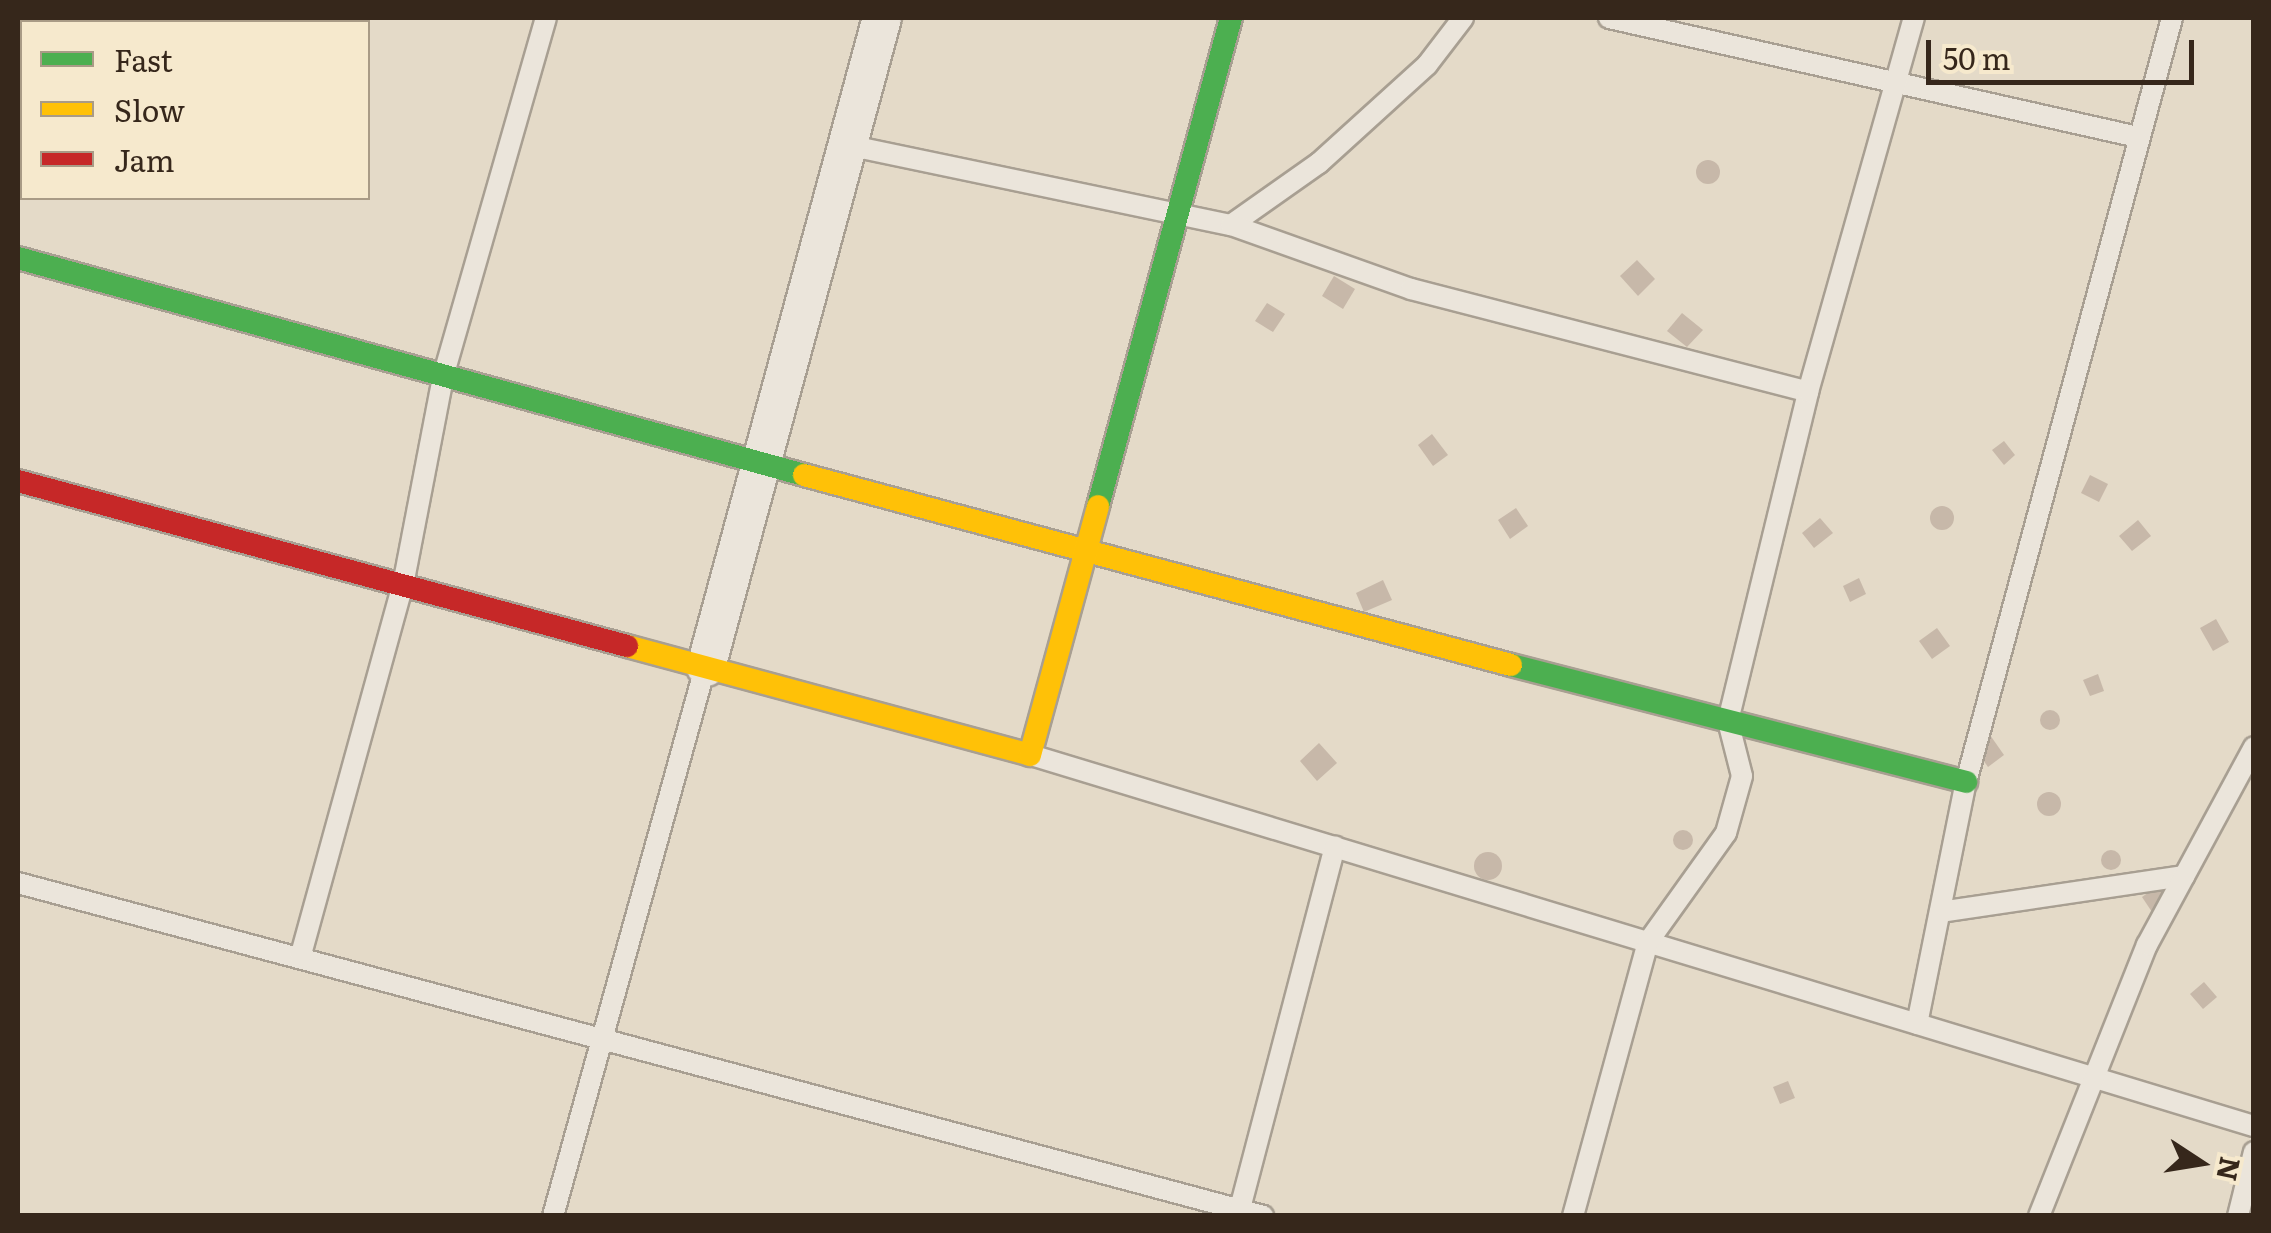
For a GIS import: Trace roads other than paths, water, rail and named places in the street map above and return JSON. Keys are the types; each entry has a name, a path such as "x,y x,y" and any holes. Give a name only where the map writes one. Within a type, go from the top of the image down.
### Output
{"street":[{"path":"706,667 882,18"},
{"path":"18,481 1030,754 1230,18"},
{"path":"18,258 1085,552 1966,782"}],"lane":[{"path":"300,958 402,585 442,377 546,18"},
{"path":"1231,225 1319,163 1427,65 1463,18"},
{"path":"1609,18 2138,137"},
{"path":"1574,1216 1648,942 1726,833 1742,776 1728,721 1808,392 1914,18"},
{"path":"1917,1024 1966,782 2172,18"},
{"path":"847,145 1231,225 1412,290 1808,392"},
{"path":"553,1216 706,667"},
{"path":"2039,1216 2092,1077 2184,876 2254,747"},
{"path":"1030,754 2254,1126"},
{"path":"1239,1212 1335,847"},
{"path":"1940,912 2184,876"},
{"path":"18,883 1263,1216"},
{"path":"2238,1216 2254,1152"}]}
